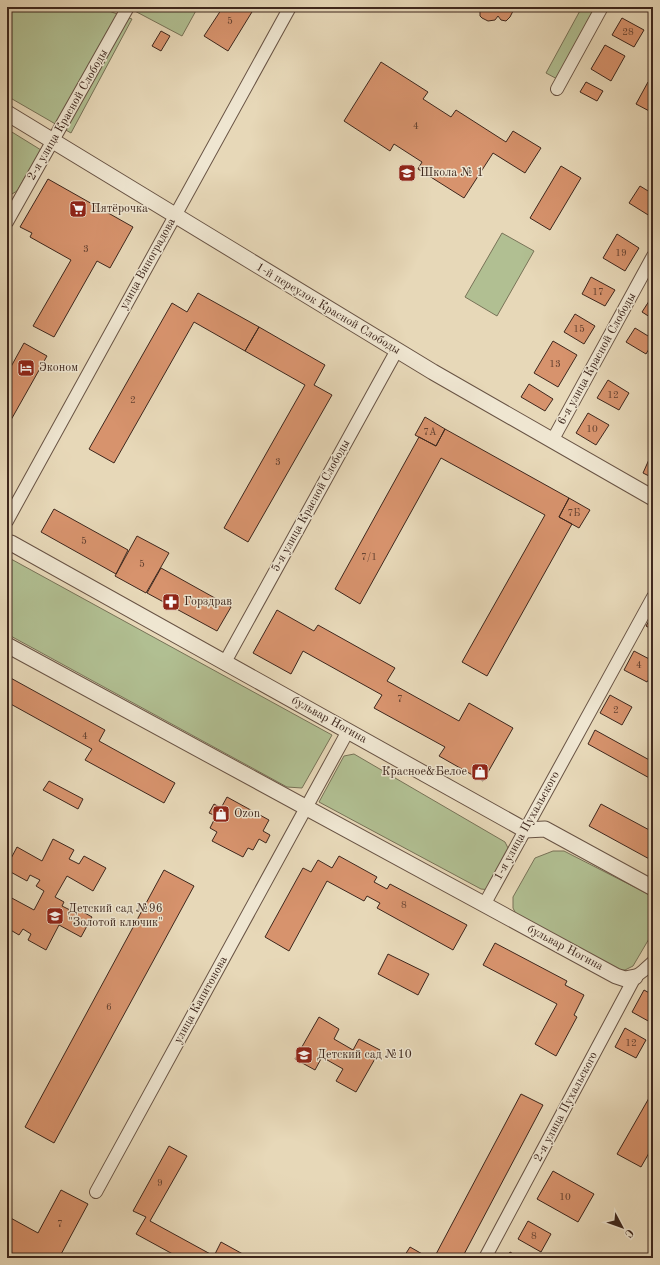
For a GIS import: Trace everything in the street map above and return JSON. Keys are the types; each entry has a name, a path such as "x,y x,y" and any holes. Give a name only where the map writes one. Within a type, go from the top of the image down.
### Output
{"street":[{"name":"2-я улица Красной Слободы","path":"7,222 128,7"},
{"name":"улица Виноградова","path":"7,521 290,7"},
{"path":"557,89 602,7"},
{"name":"1-й переулок Красной Слободы","path":"7,113 397,350 552,441 653,498"},
{"name":"6-я улица Красной Слободы","path":"552,441 653,256"},
{"name":"5-я улица Красной Слободы","path":"225,662 397,350"},
{"name":"бульвар Ногина","path":"7,543 11,543 525,830"},
{"name":"1-я улица Пухальского","path":"484,905 653,597"},
{"name":"бульвар Ногина","path":"7,645 616,976 626,979 635,977"},
{"name":"улица Капитонова","path":"96,1192 305,807 348,731"},
{"path":"525,830 545,829 653,888"},
{"name":"2-я улица Пухальского","path":"485,1258 635,977 652,964"}],"green space":[{"path":"7,7 97,7 132,19 71,133 7,96"},
{"path":"132,7 198,7 182,36 131,9"},
{"path":"582,7 599,7 559,80 546,73"},
{"path":"7,129 41,150 17,191 7,197"},
{"path":"502,233 534,251 497,316 465,297"},
{"path":"11,559 332,735 302,788 287,787 7,634 7,567"},
{"path":"354,754 505,842 512,856 491,890 481,889 319,802 344,756"},
{"path":"553,851 564,851 648,894 653,899 653,932 633,966 625,970 613,970 516,914 513,908 513,897 535,858"}],"building":[{"path":"223,7 255,7 228,51 204,36"},
{"path":"480,7 515,7 510,17 506,21 501,20 498,16 495,20 488,21 480,16"},
{"path":"622,18 644,30 634,47 612,35"},
{"path":"161,31 170,36 161,51 152,46"},
{"path":"605,45 625,56 611,81 591,69"},
{"path":"381,62 428,92 423,99 451,117 456,110 506,142 513,131 541,148 525,173 493,153 464,198 418,169 422,162 394,144 390,151 344,121"},
{"path":"586,82 603,91 597,101 580,92"},
{"path":"648,82 653,85 653,113 636,104"},
{"path":"561,166 581,178 550,230 530,218"},
{"path":"48,179 133,227 110,268 97,261 54,337 33,326 71,260 30,237 32,233 20,227"},
{"path":"640,186 653,194 653,218 629,203"},
{"path":"617,234 639,248 625,271 603,258"},
{"path":"591,277 615,290 605,306 582,294"},
{"path":"198,293 259,327 245,351 194,322 114,463 89,449 172,303 187,312"},
{"path":"651,298 653,299 653,319 642,312"},
{"path":"575,314 595,326 584,344 564,332"},
{"path":"259,327 325,365 314,385 332,395 248,542 224,528 305,385 245,351"},
{"path":"635,328 653,339 653,342 646,354 626,342"},
{"path":"553,341 577,355 558,387 534,373"},
{"path":"24,343 47,356 7,427 7,374"},
{"path":"608,380 629,393 619,410 597,398"},
{"path":"529,384 553,399 545,411 521,397"},
{"path":"588,413 609,425 596,445 576,433"},
{"path":"425,417 445,429 436,446 415,435"},
{"path":"445,429 569,498 559,517 572,524 487,676 462,662 545,515 441,458 360,604 335,589 419,437 436,446"},
{"path":"651,455 653,456 653,478 643,473"},
{"path":"569,498 590,510 579,528 559,517"},
{"path":"54,509 128,550 116,574 41,532"},
{"path":"137,536 169,553 146,593 115,576"},
{"path":"161,568 231,607 217,631 147,593"},
{"path":"277,610 314,631 318,625 395,668 387,681 459,721 469,703 513,728 483,781 439,756 445,747 374,708 382,695 303,651 291,674 253,653"},
{"path":"653,614 653,630 646,626"},
{"path":"634,651 653,661 653,672 647,682 624,670"},
{"path":"7,676 105,730 99,741 175,783 164,803 85,760 92,749 7,702"},
{"path":"610,695 632,707 622,725 600,713"},
{"path":"595,730 653,762 653,780 588,744"},
{"path":"49,781 83,799 78,809 43,790"},
{"path":"227,797 269,820 263,831 270,835 266,843 259,839 253,850 248,848 243,857 212,841 217,832 210,828 216,816 209,813 214,804 221,808"},
{"path":"601,804 653,832 653,861 589,826"},
{"path":"53,839 74,850 69,859 79,864 84,856 106,868 93,891 67,876 55,897 64,902 62,906 72,911 74,907 92,917 81,937 59,925 46,950 28,940 31,934 23,929 19,935 7,928 8,896 34,910 44,891 36,886 40,880 30,875 27,881 7,870 7,866 17,847 42,861"},
{"path":"339,856 377,877 374,882 387,889 390,884 467,925 453,950 377,908 380,903 367,896 364,901 327,881 289,951 265,937 303,868 311,872 318,860 332,868"},
{"path":"164,870 194,886 54,1143 25,1127"},
{"path":"495,943 567,981 565,985 584,995 574,1015 577,1017 556,1056 535,1044 557,1004 483,965"},
{"path":"388,954 429,974 418,995 378,974"},
{"path":"644,990 653,995 653,1016 650,1022 632,1012"},
{"path":"319,1017 339,1029 334,1039 353,1050 359,1039 380,1050 356,1092 336,1081 343,1069 322,1057 315,1070 295,1059"},
{"path":"625,1028 646,1040 636,1058 615,1047"},
{"path":"653,1091 653,1146 641,1167 617,1154"},
{"path":"521,1094 543,1105 462,1258 439,1258 435,1256"},
{"path":"169,1146 187,1156 150,1221 214,1256 221,1242 250,1258 180,1258 136,1234 146,1217 133,1211"},
{"path":"553,1171 594,1194 578,1222 537,1199"},
{"path":"61,1190 88,1204 59,1258 17,1258 7,1253 7,1216 38,1233"},
{"path":"528,1221 551,1234 541,1252 518,1239"},
{"path":"410,1247 424,1255 439,1258 403,1258"},
{"path":"510,1252 520,1258 507,1258"}],"place":[{"name":"Школа № 1","path":"407,173"},
{"name":"Пятёрочка","path":"78,209"},
{"name":"Эконом","path":"26,368"},
{"name":"Горздрав","path":"171,602"},
{"name":"Красное&Белое","path":"480,772"},
{"name":"Ozon","path":"221,814"},
{"name":"Детский сад №96 \"Золотой ключик\"","path":"55,916"},
{"name":"Детский сад №10","path":"304,1055"}]}
